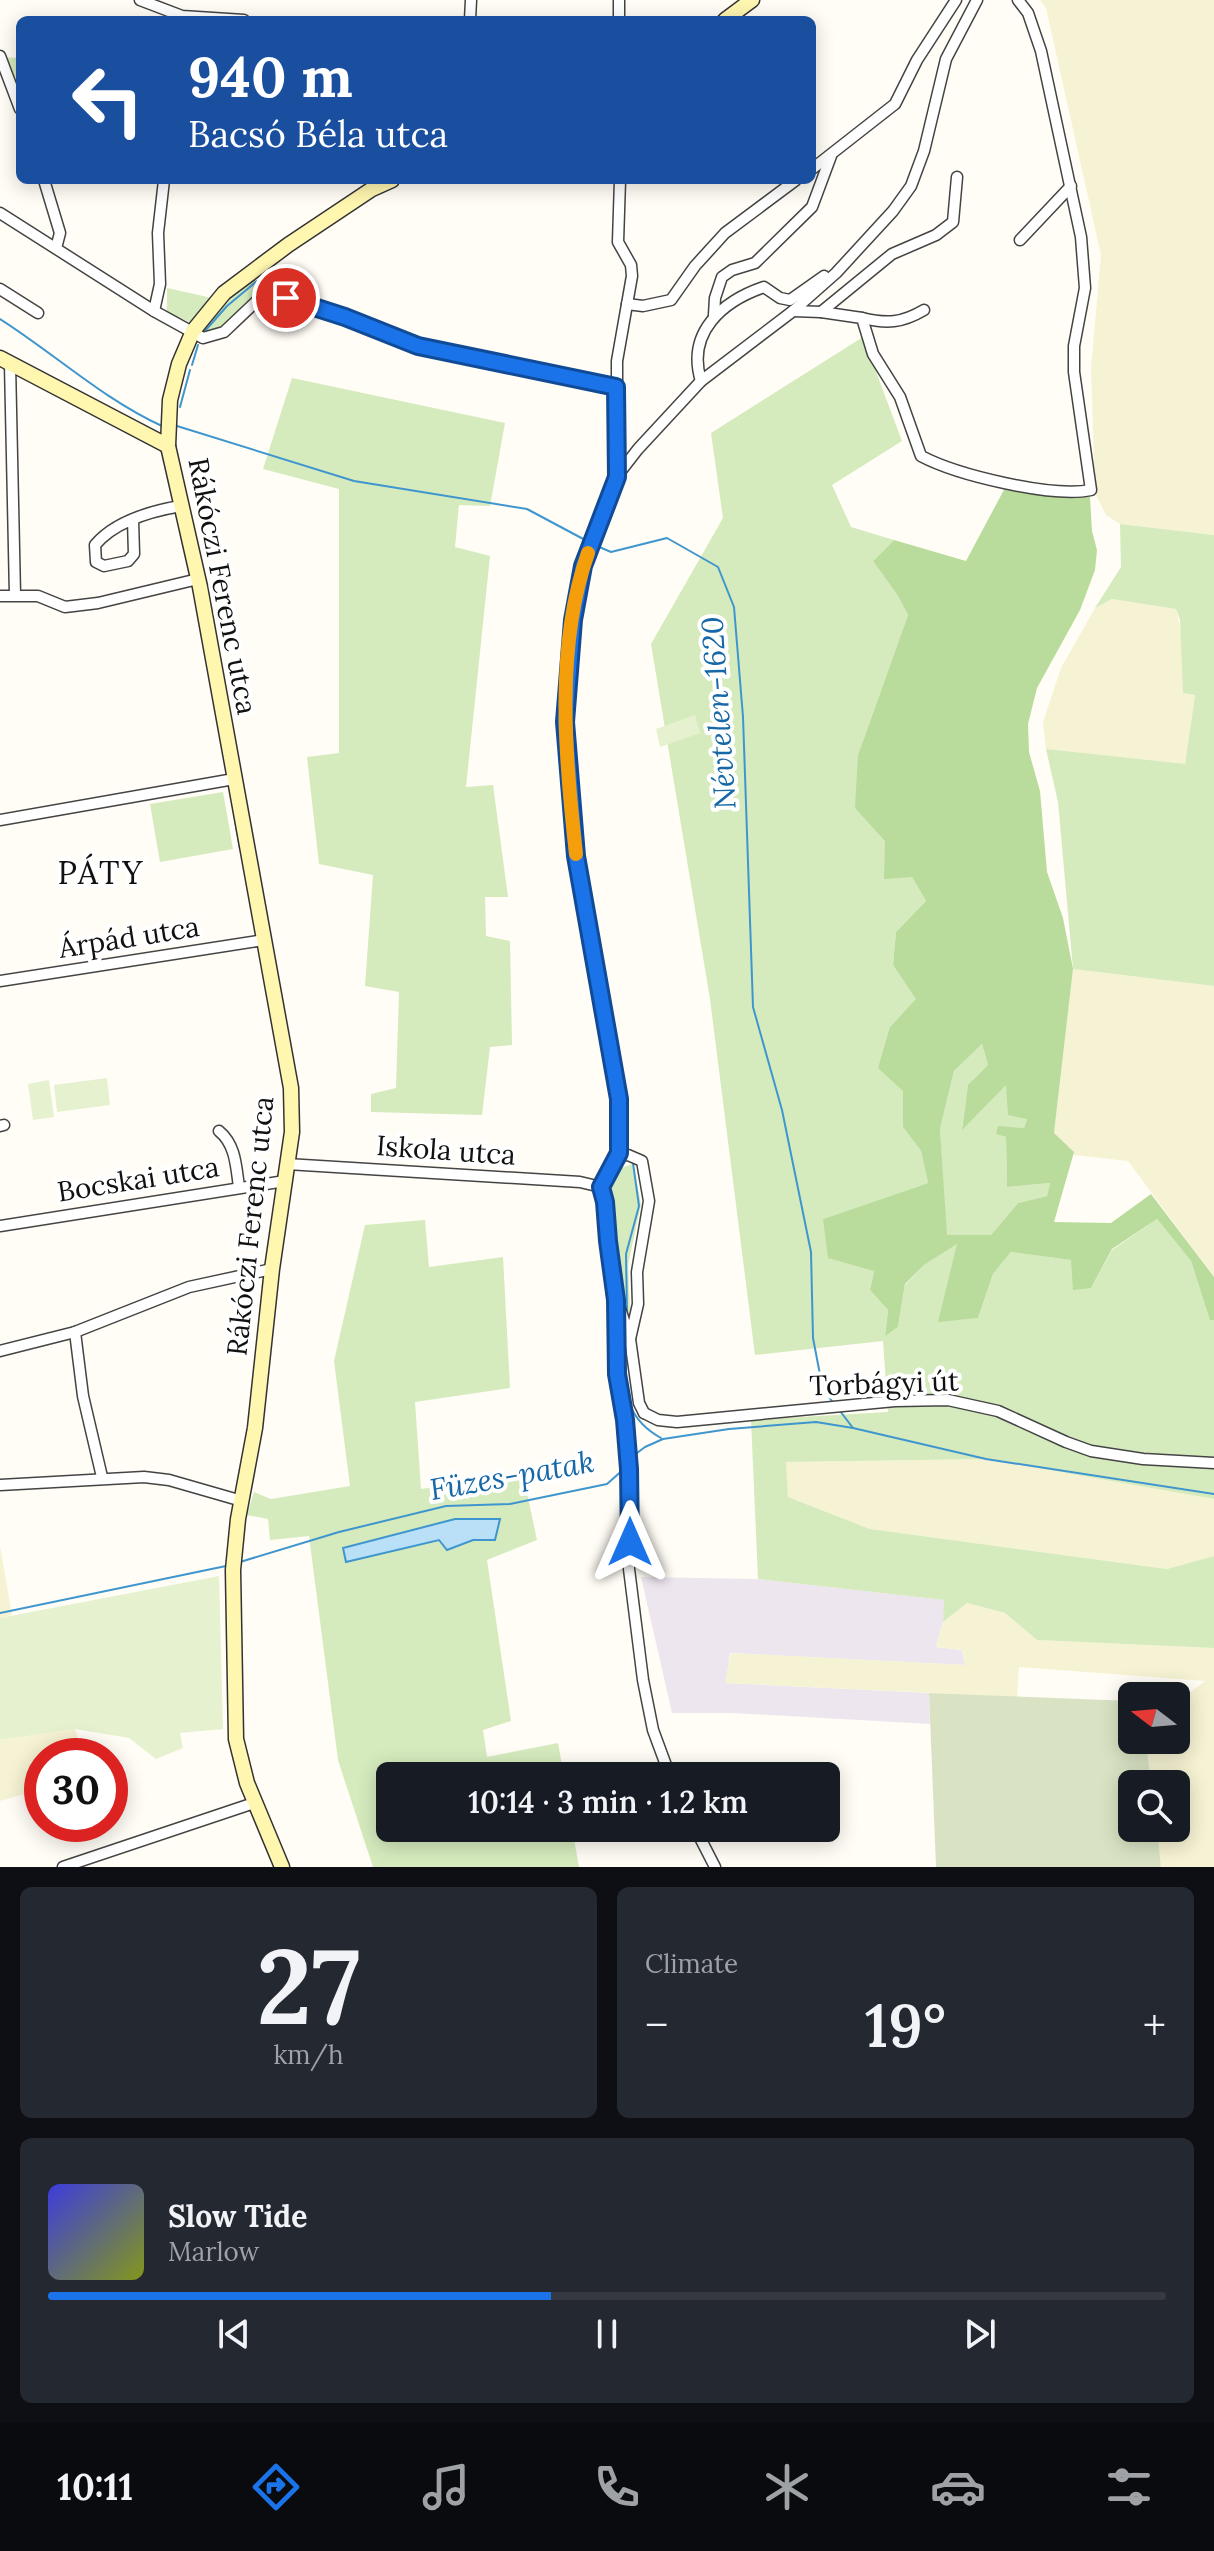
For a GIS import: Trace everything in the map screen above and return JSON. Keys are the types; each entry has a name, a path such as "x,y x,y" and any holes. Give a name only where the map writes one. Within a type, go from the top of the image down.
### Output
{"main road":[{"path":"730,16 752,0"},
{"name":"Rákóczi Ferenc utca","path":"282,1867 254,1803 236,1739 234,1564 255,1428 272,1269 292,1132 291,1088 198,579 168,436 170,400 181,357 193,331 224,293 248,273 355,200 385,184"},
{"path":"5,361 168,436"}],"street":[{"path":"140,0 182,16"},
{"path":"816,166 895,104 917,60 956,0"},
{"path":"627,1156 576,856 565,722 573,620 583,566 617,477 638,449 701,381 793,311 836,273 893,211 911,186 924,151 946,59 977,0"},
{"path":"862,318 873,354 900,397 921,456 942,465 1034,489 1074,493 1091,490 1074,372 1074,346 1085,288 1081,237 1041,51 1028,13 1018,0"},
{"path":"0,56 16,98"},
{"path":"701,381 697,353 714,315 715,298 722,277 732,270 755,263 812,207 831,156"},
{"path":"821,312 892,254 936,235 953,222 957,177"},
{"path":"45,184 60,233 56,248"},
{"path":"154,311 160,284 158,233 164,184"},
{"path":"617,477 617,361 631,265 618,242 620,184"},
{"path":"627,304 643,306 671,300 695,266 725,233 791,184"},
{"path":"1020,240 1071,186"},
{"path":"0,213 154,311 203,338 224,332 262,296 273,295 303,301 418,346 616,387"},
{"path":"714,315 738,298 764,287 780,298 790,300 856,249"},
{"path":"0,289 38,313"},
{"path":"793,311 821,312 887,324 902,321 924,310"},
{"path":"5,361 15,595"},
{"path":"133,520 134,554 131,558 104,566 96,562 95,545 100,539 133,520 150,511 181,506"},
{"path":"0,596 38,596 65,607 98,603 198,579"},
{"path":"0,820 234,779"},
{"name":"Árpád utca","path":"0,981 264,940"},
{"path":"219,1131 235,1156 239,1187"},
{"path":"627,1156 601,1187 616,1300 617,1374 629,1469 629,1569 643,1680 653,1730 665,1762"},
{"path":"627,1156 642,1161 649,1201 637,1272 638,1304 630,1339"},
{"name":"Iskola utca","path":"287,1164 580,1182 601,1187"},
{"name":"Bocskai utca","path":"0,1226 285,1181"},
{"path":"0,1351 75,1332 189,1287 272,1269"},
{"path":"616,1300 630,1339 639,1403 644,1413 625,1420"},
{"path":"75,1332 83,1396 102,1477"},
{"name":"Torbágyi út","path":"644,1413 658,1420 677,1422 931,1400 971,1403 1016,1417 1091,1451 1143,1459 1214,1463"},
{"path":"0,1485 126,1476 169,1480 242,1501"},
{"path":"63,1867 254,1803"},
{"path":"702,1842 715,1867"}],"shaded area":[{"path":"1040,0 1214,0 1214,535 1120,524 1106,515 1095,493 1091,368 1101,255 1046,8"},
{"path":"1112,599 1176,609 1195,694 1185,765 1046,749 1043,722 1061,668 1095,608"},
{"path":"1073,969 1214,986 1214,1277 1128,1161 1073,1155 1054,1133"},
{"path":"986,1459 1214,1499 1214,1556 1167,1569 870,1529 788,1497 785,1462"},
{"path":"0,1546 12,1615 0,1618"},
{"path":"641,1577 758,1579 945,1600 936,1647 962,1650 965,1665 730,1653 726,1683 929,1693 930,1724 733,1713 672,1713"},
{"path":"967,1603 1005,1613 1037,1640 1214,1648 1214,1867 1161,1867 1158,1842 1190,1842 1190,1770 1149,1770 1148,1754 1190,1754 1190,1693 1205,1681 1019,1667 1017,1697 725,1683 731,1653 965,1665 962,1650 936,1647 943,1622"},
{"path":"75,1729 78,1738 24,1738 24,1794 0,1801 0,1740"}],"green space":[{"path":"0,57 16,58 16,93 13,93"},
{"path":"250,277 259,281 260,292 221,329 202,334 202,329 233,290"},
{"path":"167,288 212,298 192,323 167,313"},
{"path":"863,337 902,441 832,485 851,527 894,540 873,561 908,615 858,755 885,841 926,901 896,932 893,965 917,999 890,1027 903,1091 903,1127 921,1151 928,1183 823,1219 874,1271 870,1290 888,1310 885,1335 898,1327 905,1285 924,1265 958,1243 939,1321 978,1318 993,1274 1011,1252 1071,1260 1091,1288 1112,1250 1157,1219 1191,1261 1210,1319 1214,1320 1214,1499 986,1459 786,1462 788,1497 870,1529 1167,1569 1214,1556 1214,1648 1037,1640 1005,1613 967,1603 943,1622 944,1600 758,1579 751,1420 888,1412 883,1341 755,1355 710,999 651,644 723,518 711,433"},
{"path":"292,378 505,423 490,506 459,505 455,547 490,556 466,787 493,785 508,897 485,897 486,936 510,941 512,1045 490,1047 482,1115 371,1112 371,1094 396,1088 399,992 365,986 373,875 319,864 307,757 339,753 339,489 263,469"},
{"path":"1006,486 1048,495 1090,497 1092,531 1097,550 1095,570 1080,610 1037,688 1028,724 1029,752 1040,791 1047,872 1063,918 1073,969 1054,1133 1074,1152 1054,1222 1111,1223 1151,1194 1214,1277 1214,1320 1210,1320 1191,1261 1157,1219 1112,1249 1091,1288 1073,1290 1071,1260 1011,1252 993,1274 978,1318 938,1322 957,1244 924,1265 905,1284 898,1327 885,1336 888,1310 870,1290 874,1271 828,1258 823,1219 928,1183 921,1151 903,1127 903,1091 878,1068 890,1027 916,999 893,965 896,932 926,901 912,877 884,879 885,841 855,808 858,755 908,615 873,561 894,540 966,561","holes":["982,1044 988,1065 968,1085 962,1130 1006,1085 1008,1115 1027,1119 1024,1128 998,1126 996,1134 1006,1137 1007,1187 1050,1183 1047,1196 1018,1203 991,1235 947,1235 940,1129 954,1071"]},
{"path":"1120,524 1214,535 1214,986 1073,969 1058,802 1046,749 1185,764 1195,695 1183,693 1180,620 1176,609 1112,599 1095,608 1121,567"},
{"path":"695,715 700,733 660,747 656,729"},
{"path":"223,792 233,849 160,862 150,804"},
{"path":"982,1044 988,1065 968,1086 962,1128 1006,1084 1027,1119 1024,1128 998,1127 997,1134 1006,1137 1007,1187 1050,1183 1047,1196 1018,1203 991,1235 946,1235 940,1129 954,1071"},
{"path":"107,1078 110,1105 57,1112 54,1085"},
{"path":"49,1080 54,1117 33,1120 28,1084"},
{"path":"633,1164 641,1204 628,1265 630,1309 627,1322 623,1322 610,1222 609,1185 613,1174"},
{"path":"425,1220 429,1267 503,1257 510,1388 415,1402 421,1489 523,1474 537,1540 487,1560 511,1721 483,1730 487,1757 558,1743 561,1762 376,1762 376,1842 575,1842 579,1867 373,1867 338,1760 309,1536 270,1540 268,1519 247,1515 254,1492 271,1499 350,1486 334,1361 365,1225"},
{"path":"219,1576 223,1729 180,1733 183,1748 156,1759 129,1738 75,1729 0,1740 0,1618"},
{"path":"929,1693 1118,1700 1118,1754 1148,1754 1149,1770 1118,1770 1118,1842 1158,1842 1161,1867 936,1867"}],"water":[{"path":"455,1519 500,1519 495,1540 473,1540 447,1550 439,1540 346,1562 343,1548"}],"waterway":[{"path":"204,332 227,306 257,281"},
{"name":"Névtelen-1620","path":"0,319 99,390 162,426"},
{"path":"192,365 198,345"},
{"path":"180,407 190,370"},
{"name":"Névtelen-1620","path":"177,426 354,481 527,509 587,541"},
{"name":"Névtelen-1620","path":"597,546 611,552 667,538 718,567 734,607 743,717 753,1007 782,1110 811,1252 813,1338 822,1385 833,1403"},
{"path":"230,790 240,849"},
{"path":"627,1313 626,1254 639,1206 633,1163"},
{"path":"622,1355 627,1393 634,1413 640,1422 661,1438"},
{"name":"Névtelen-1620","path":"840,1411 853,1428"},
{"name":"Füzes-patak","path":"633,1456 663,1439 729,1429 816,1422 986,1459 1214,1494"},
{"name":"Füzes-patak","path":"240,1562 339,1532 446,1506 510,1504 607,1484 625,1468"},
{"name":"Füzes-patak","path":"0,1613 226,1566"}],"slow traffic":[{"path":"576,854 568,785 566,679 575,607 588,553"}],"district":[{"name":"PÁTY","path":"101,873"}],"route":[{"path":"286,298 303,301 418,346 616,387 617,477 583,566 566,679 565,722 576,856 619,1099 619,1153 601,1187 616,1300 617,1374 629,1469 630,1542"}]}
